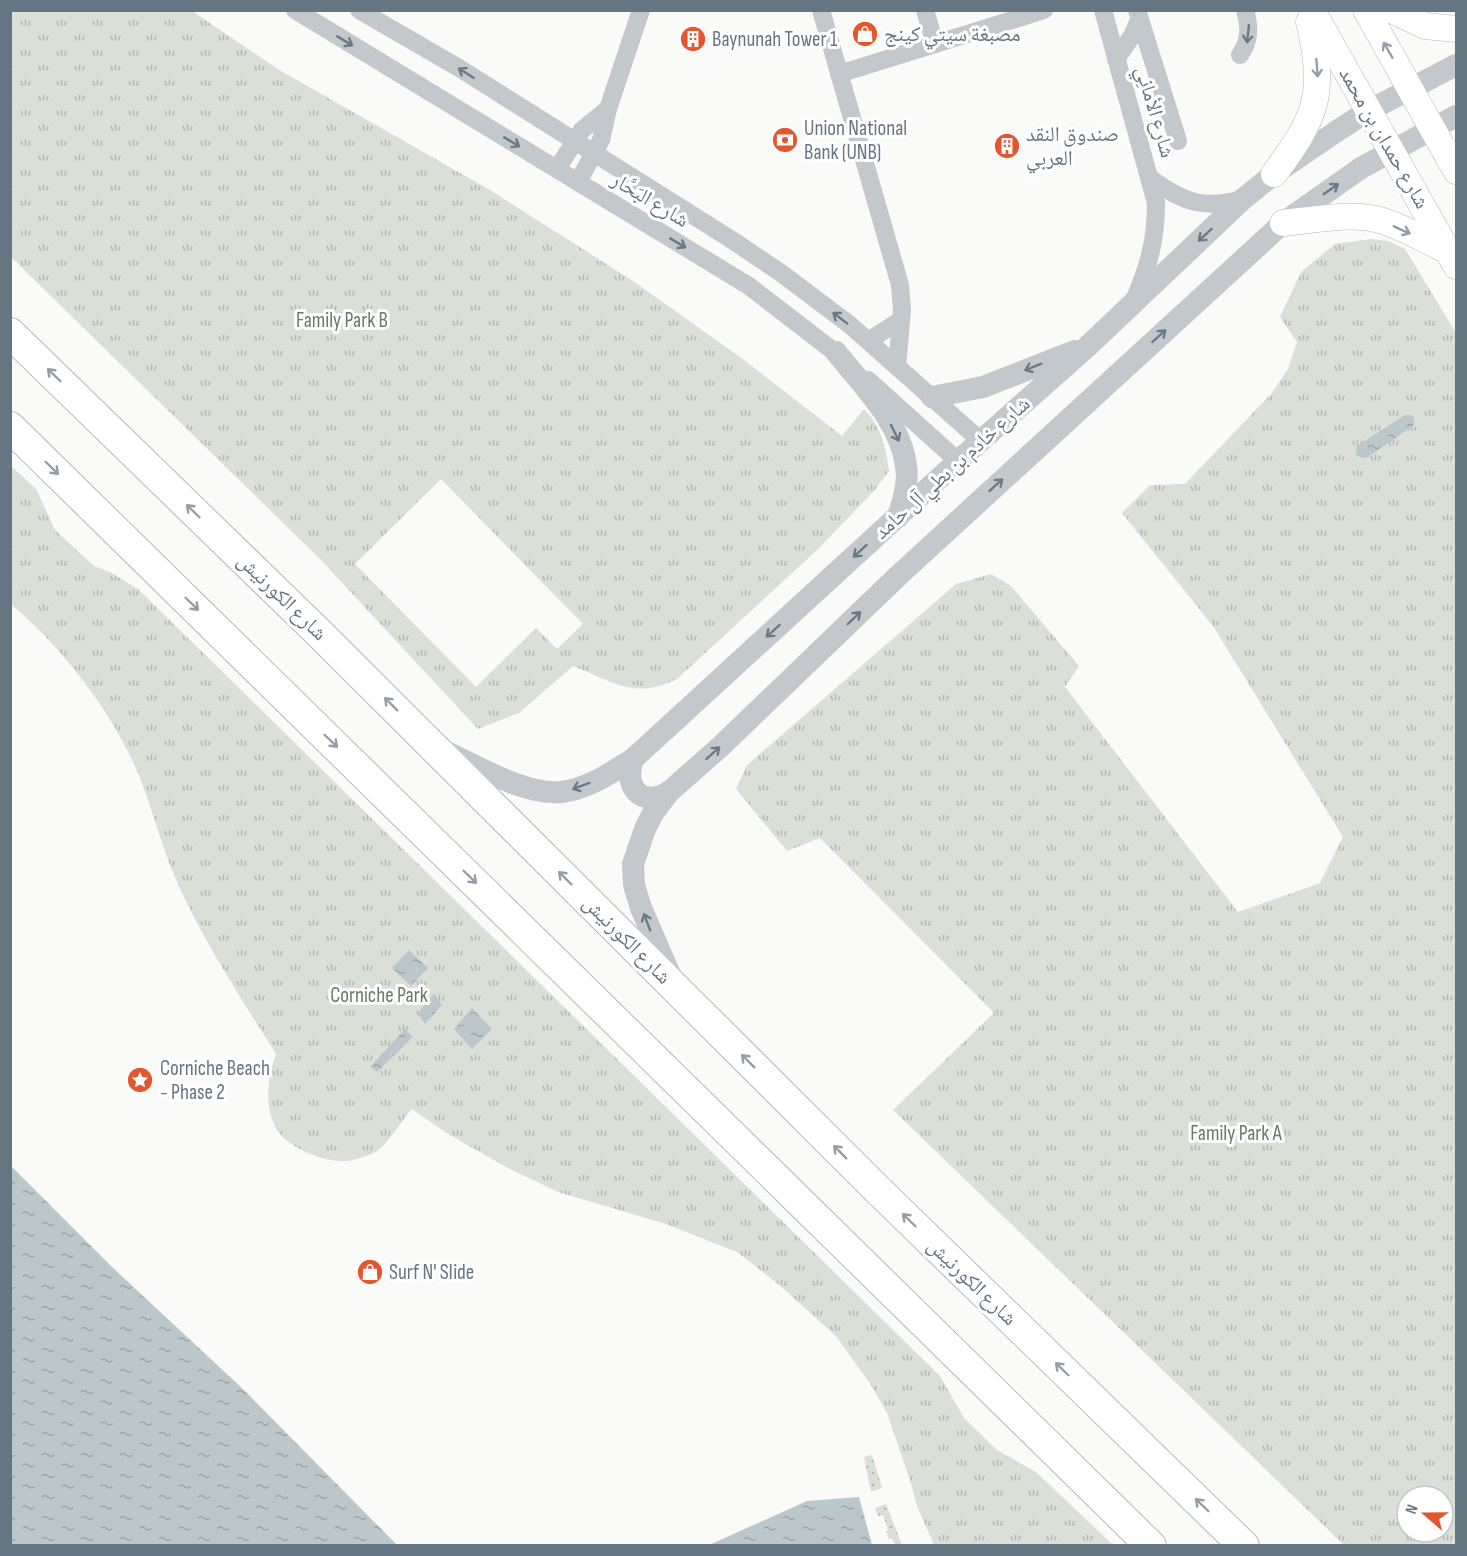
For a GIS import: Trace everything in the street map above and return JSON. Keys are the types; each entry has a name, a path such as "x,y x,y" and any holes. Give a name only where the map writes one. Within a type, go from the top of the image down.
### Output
{"highway":[{"name":"شارع الكورنيش","path":"10,333 432,746 881,1193 1244,1545"},
{"path":"10,427 1151,1545"}],"main road":[{"path":"1274,174 1297,144 1316,102 1318,77 1316,53 1306,10"},
{"name":"شارع حمدان بن محمد","path":"1312,10 1452,258"},
{"path":"1366,10 1456,171"},
{"path":"1392,10 1425,26 1456,29"},
{"path":"1283,223 1333,217 1381,220 1452,258"}],"street":[{"name":"شارع البَحَّار","path":"295,10 749,286 836,352 958,461"},
{"name":"شارع البَحَّار","path":"359,10 459,68 781,273 850,325 981,441"},
{"path":"578,182 595,153 642,10"},
{"path":"821,10 900,285 902,301 897,367"},
{"path":"925,10 934,44"},
{"path":"839,74 1044,10"},
{"name":"شارع الأمانِي","path":"1104,10 1156,203 1156,229 1151,254 1133,302"},
{"path":"1240,55 1249,36 1245,10"},
{"path":"1138,15 1178,141"},
{"name":"شارع الأمانِي","path":"1116,59 1132,36 1138,15"},
{"name":"شارع خادم بن بطي آل حامد","path":"432,746 518,784 551,792 563,792 585,785 633,759 958,461 1088,346 1243,199 1274,174 1368,111 1456,64"},
{"path":"557,170 574,141 592,121 608,109"},
{"name":"شارع خادم بن بطي آل حامد","path":"681,994 653,937 634,885 633,864 645,829 669,792 720,747 899,575 1283,223 1352,174 1456,116"},
{"name":"شارع الأمانِي","path":"1150,178 1176,195 1204,204 1224,204 1243,199"},
{"path":"868,341 901,320"},
{"path":"932,397 983,387 1088,346"},
{"path":"836,352 883,413 899,441 906,466 906,476 904,499 898,517"},
{"path":"633,759 629,771 630,782 637,792 647,798 659,798 669,792"}],"green space":[{"name":"Family Park B","path":"10,11 192,11 281,71 490,190 633,281 740,357 842,436 864,409 875,422 882,437 889,471 873,492 816,551 677,679 662,685 636,688 613,683 573,666 519,713 478,729 321,560 11,257","holes":["441,479 583,624 557,649 536,628 476,687 355,564"]},
{"name":"Family Park A","path":"1371,239 1388,241 1405,249 1456,333 1456,1545 1344,1545 893,1110 994,1013 820,838 787,851 736,789 747,765 956,584 991,574 1010,585 1079,666 1065,687 1238,912 1320,883 1343,837 1213,626 1122,513 1150,485 1185,484 1271,394 1288,369 1297,342 1280,317 1301,272 1335,244"},
{"name":"Corniche Park","path":"10,465 36,489 55,530 94,566 110,572 138,589 940,1376 964,1418 997,1450 1036,1472 1113,1545 934,1545 917,1506 887,1413 871,1385 836,1336 778,1284 737,1252 666,1224 558,1192 508,1168 448,1134 412,1109 380,1149 356,1159 341,1161 323,1158 304,1151 286,1140 275,1126 269,1108 269,1081 276,1054 224,970 189,906 172,871 138,773 127,750 100,704 67,660 11,604"},
{"path":"872,1455 882,1488 871,1492 864,1457"},
{"path":"886,1504 902,1545 895,1545 892,1538 889,1539 883,1515 878,1516 875,1508"}],"water":[{"path":"1405,415 1411,415 1414,418 1414,425 1368,457 1357,456 1357,446"},
{"path":"409,950 428,968 411,986 392,968"},
{"path":"434,994 442,1005 425,1024 418,1013"},
{"path":"472,1008 492,1029 472,1049 454,1029"},
{"path":"405,1029 413,1037 377,1072 370,1067"},
{"path":"11,1166 113,1268 243,1389 397,1545 11,1545"},
{"path":"859,1497 872,1545 709,1545 807,1501"}],"place":[{"name":"مصبغة سيتي كينج","path":"865,34"},
{"name":"Baynunah Tower 1","path":"693,39"},
{"name":"Union National Bank (UNB)","path":"785,140"},
{"name":"صندوق النقد العربي","path":"1007,146"},
{"name":"Corniche Beach - Phase 2","path":"140,1080"},
{"name":"Surf N' Slide","path":"370,1272"}]}
